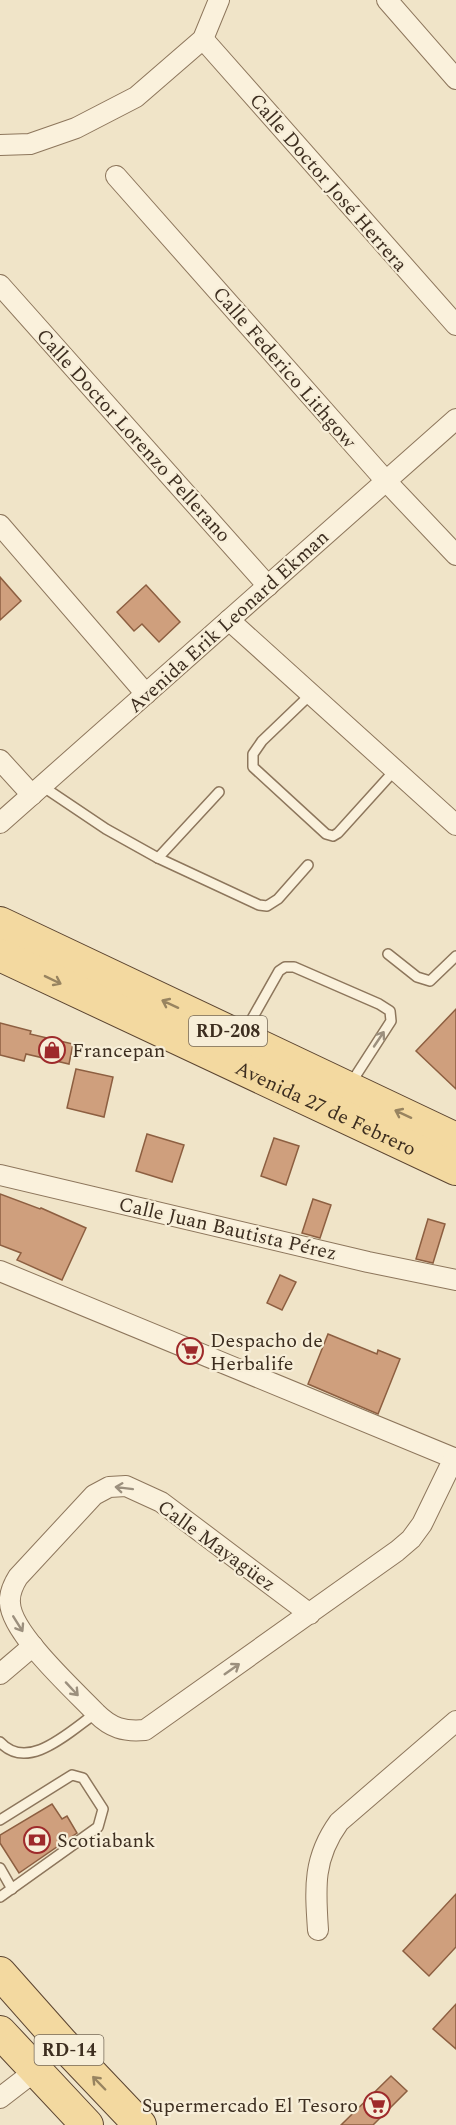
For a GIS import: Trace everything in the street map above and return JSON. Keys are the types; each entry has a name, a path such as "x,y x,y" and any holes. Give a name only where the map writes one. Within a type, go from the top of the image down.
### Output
{"main road":[{"name":"Avenida 27 de Febrero","path":"0,923 456,1139"},
{"name":"Avenida 27 de Febrero","path":"0,955 456,1169"},
{"name":"RD-14","path":"0,1973 140,2125"},
{"name":"RD-14","path":"0,2032 87,2125"}],"street":[{"path":"0,145 30,144 76,128 136,97 203,39 219,0"},
{"path":"387,0 456,79"},
{"name":"Calle Doctor José Herrera","path":"203,39 456,325"},
{"name":"Calle Federico Lithgow","path":"116,176 386,481 456,555"},
{"name":"Calle Doctor Lorenzo Pellerano","path":"0,285 268,586"},
{"name":"Avenida Erik Leonard Ekman","path":"0,823 456,419"},
{"path":"0,525 146,694"},
{"path":"230,620 456,825"},
{"path":"0,760 37,790"},
{"name":"Calle Juan Bautista Pérez","path":"0,1175 368,1262 456,1280"},
{"path":"0,1271 455,1459"},
{"name":"Calle Mayagüez","path":"310,1614 161,1502 126,1486 109,1487 94,1495 18,1576 10,1591 9,1605 13,1618 33,1646 106,1723 119,1730 146,1730 310,1614 411,1539 422,1524 455,1459"},
{"path":"0,1674 33,1646"},
{"path":"318,1930 315,1885 321,1854 328,1838 339,1822 456,1721"},
{"path":"0,2098 35,2071"}],"lane":[{"path":"311,694 262,741 253,754 254,767 326,834 333,836 338,833 395,770"},
{"path":"37,790 158,858 259,905 267,906 278,899 308,865"},
{"path":"158,858 219,792"},
{"path":"388,954 417,977 430,981 456,956"},
{"path":"242,1038 279,972 285,967 294,967 379,1004 390,1011 391,1021 348,1088"},
{"path":"0,1742 7,1750 21,1754 39,1751 96,1713"},
{"path":"0,1820 72,1776 82,1778 103,1809 98,1827 0,1898"},
{"path":"0,1868 12,1889"}],"building":[{"path":"0,577 21,601 0,620"},
{"path":"146,585 180,622 159,642 142,624 134,631 117,612"},
{"path":"456,1009 456,1089 416,1051"},
{"path":"0,1023 31,1031 30,1034 73,1044 69,1064 26,1054 24,1061 0,1055"},
{"path":"76,1069 113,1077 104,1117 67,1108"},
{"path":"147,1134 184,1145 172,1182 136,1171"},
{"path":"274,1138 299,1146 286,1185 261,1176"},
{"path":"0,1194 41,1208 86,1228 62,1280 17,1260 21,1253 0,1245"},
{"path":"313,1199 331,1205 320,1238 302,1233"},
{"path":"428,1219 445,1224 433,1263 416,1259"},
{"path":"280,1275 296,1282 282,1310 267,1303"},
{"path":"328,1334 377,1354 378,1350 400,1359 378,1414 308,1384"},
{"name":"Scotiabank","path":"52,1804 62,1819 67,1816 77,1833 19,1873 0,1843 0,1835"},
{"path":"456,1894 456,1947 429,1976 403,1951"},
{"path":"456,2004 456,2049 433,2029"},
{"name":"Supermercado El Tesoro","path":"391,2076 407,2091 373,2125 341,2125"}],"place":[{"name":"Francepan","path":"52,1050"},
{"name":"Despacho de Herbalife","path":"190,1351"},
{"name":"Scotiabank","path":"37,1840"},
{"name":"Supermercado El Tesoro","path":"377,2105"}]}
